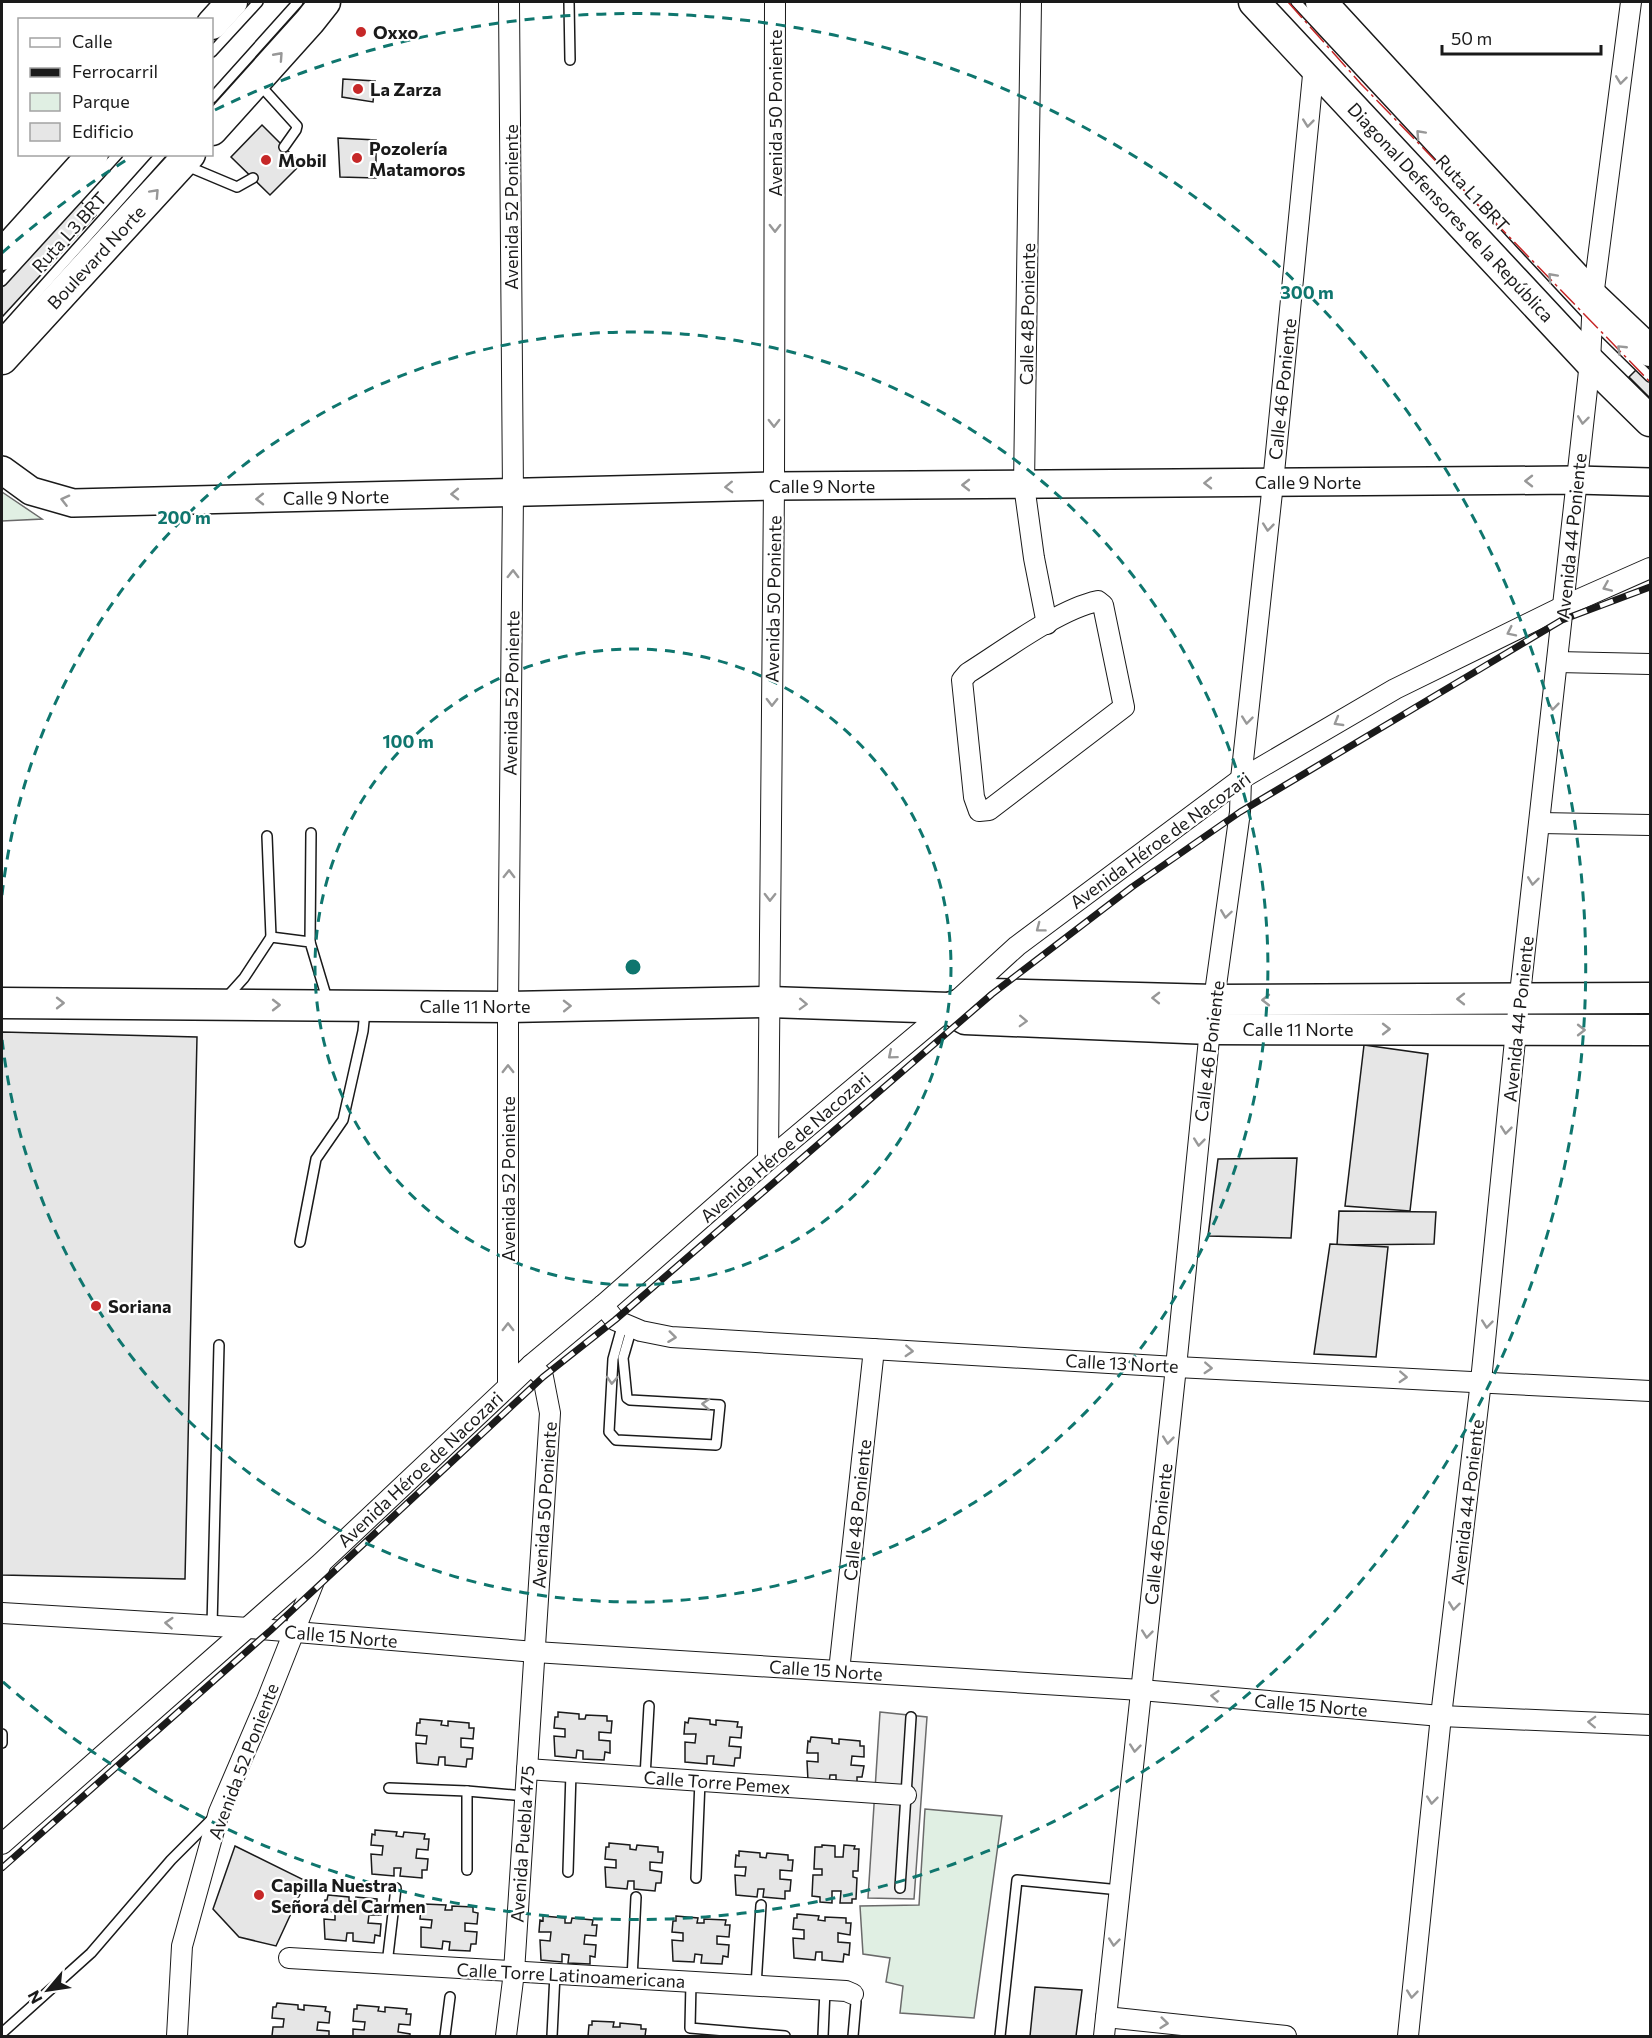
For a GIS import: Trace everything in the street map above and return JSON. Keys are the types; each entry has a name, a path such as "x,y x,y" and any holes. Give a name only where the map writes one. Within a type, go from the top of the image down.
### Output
{"main road":[{"path":"213,23 232,2"},
{"path":"213,129 325,2"},
{"name":"Diagonal Defensores de la República","path":"1254,2 1314,65 1591,336 1650,351"},
{"name":"Diagonal Defensores de la República","path":"1328,5 1591,336 1650,421"},
{"path":"2,255 91,156"},
{"name":"Boulevard Norte","path":"2,359 177,158"},
{"name":"Calle 9 Norte","path":"2,470 31,491 73,503 774,486 1576,480 1650,482"},
{"name":"Calle 11 Norte","path":"2,1003 508,1006 769,1002 949,1008 965,1019 1212,1014 1520,999 1650,998"},
{"name":"Calle 11 Norte","path":"1212,1014 1516,1030 1650,1030"}],"street":[{"name":"Avenida 52 Poniente","path":"508,1385 508,1006 513,493 509,2"},
{"name":"Avenida 50 Poniente","path":"768,1160 774,486 775,2"},
{"name":"Calle 48 Poniente","path":"1031,2 1024,485 1034,558 1047,624"},
{"name":"Avenida 44 Poniente","path":"1408,2037 1441,1716 1481,1381 1516,1030 1591,336 1631,2"},
{"name":"Calle 46 Poniente","path":"1105,2027 1212,1014 1240,812 1241,780 1314,65"},
{"name":"Avenida Héroe de Nacozari","path":"2,1844 321,1563 508,1385 768,1160 949,1008 1017,946 1241,780 1395,689 1563,606 1650,568"},
{"path":"1098,601 1103,605 1124,707 989,810 979,811 974,797 962,680 968,673 1047,624 1087,603 1098,601"},
{"path":"1557,662 1650,664"},
{"path":"1540,823 1650,825"},
{"name":"Calle 13 Norte","path":"603,1305 615,1320 671,1338 1650,1391"},
{"name":"Calle 48 Poniente","path":"839,1671 874,1349"},
{"name":"Avenida 50 Poniente","path":"531,1365 543,1377 550,1413 535,1652"},
{"name":"Avenida 52 Poniente","path":"177,2037 182,1946 219,1812 267,1700 321,1563"},
{"name":"Calle 15 Norte","path":"2,1612 249,1628 535,1652 1141,1690 1441,1716 1650,1725"},
{"name":"Avenida Puebla 475","path":"506,2037 514,1972 535,1652"},
{"name":"Calle Torre Pemex","path":"527,1769 906,1795"},
{"name":"Calle Torre Latinoamericana","path":"289,1958 846,1991 853,1994"},
{"path":"1105,2027 1286,2037"}],"lane":[{"path":"213,51 258,2"},
{"path":"213,97 298,2"},
{"path":"569,2 570,60"},
{"name":"Ruta L1 BRT","path":"1296,2 1591,336 1650,377"},
{"name":"Ruta L1 BRT","path":"1282,10 1412,152"},
{"path":"256,81 297,126 284,147"},
{"name":"Ruta L3 BRT","path":"2,282 116,156"},
{"path":"177,158 237,187 253,178"},
{"name":"Ruta L3 BRT","path":"2,332 177,158"},
{"path":"311,833 310,942 330,1005"},
{"path":"221,1004 244,978 271,937 267,836"},
{"path":"271,937 310,942"},
{"path":"300,1242 316,1160 344,1120 363,1031 365,1005"},
{"path":"628,1325 624,1358 627,1398 720,1405 716,1445 616,1440 609,1432 613,1359 628,1325"},
{"path":"212,1626 219,1345"},
{"path":"645,1777 649,1706"},
{"path":"900,1888 911,1717"},
{"path":"2,1734 2,1743"},
{"path":"568,1872 571,1772"},
{"path":"696,1878 700,1781"},
{"path":"389,1788 525,1796"},
{"path":"467,1791 467,1870"},
{"path":"2,2033 91,1953 171,1860 219,1812"},
{"path":"1000,2037 1017,1880 1120,1890"},
{"path":"387,1964 396,1888"},
{"path":"632,1979 636,1897"},
{"path":"756,1986 761,1905"},
{"path":"552,2037 555,1974"},
{"path":"691,1982 690,2028 785,2036"},
{"path":"823,2037 825,1990"},
{"path":"853,1994 856,2002 853,2037"},
{"path":"445,2037 450,1997"}],"green space":[{"path":"2,492 42,519 2,521"},
{"path":"925,1809 1002,1816 974,2018 900,2013 903,1986 886,1982 890,1958 863,1954 860,1906 919,1905"}],"shaded area":[{"path":"880,1712 927,1717 914,1899 868,1898"}],"building":[{"name":"La Zarza","path":"343,79 375,81 373,102 342,97"},
{"name":"Mobil","path":"262,125 301,164 270,195 231,157"},
{"name":"Pozolería Matamoros","path":"338,138 376,140 376,178 340,177"},
{"path":"80,201 96,215 2,317 2,287"},
{"path":"1638,368 1650,381 1650,398 1629,377"},
{"name":"Soriana","path":"2,1032 197,1037 185,1579 2,1575"},
{"path":"1364,1045 1428,1054 1410,1211 1345,1206"},
{"path":"1297,1158 1291,1238 1208,1236 1218,1159"},
{"path":"1339,1211 1436,1212 1434,1244 1337,1245"},
{"path":"1330,1244 1388,1247 1376,1357 1314,1354"},
{"path":"558,1712 579,1714 579,1719 585,1719 586,1715 607,1716 607,1721 612,1721 611,1733 599,1732 599,1740 610,1741 610,1753 605,1752 604,1760 583,1759 583,1751 577,1750 576,1758 555,1756 554,1736 565,1737 565,1729 554,1728"},
{"path":"689,1718 710,1720 710,1724 716,1725 716,1720 738,1722 737,1727 742,1727 741,1738 730,1737 729,1746 741,1747 740,1758 735,1758 734,1766 713,1764 714,1756 707,1756 707,1764 685,1762 685,1742 695,1743 696,1734 684,1734 685,1722 688,1723"},
{"path":"420,1719 442,1721 441,1725 448,1726 448,1721 469,1723 469,1728 474,1728 473,1739 461,1738 461,1747 473,1748 472,1759 467,1759 466,1767 445,1765 445,1757 439,1757 438,1765 417,1763 416,1743 426,1744 427,1736 416,1735 417,1723 420,1723"},
{"path":"811,1737 832,1739 832,1743 839,1744 839,1739 860,1741 860,1746 864,1746 864,1757 852,1756 851,1765 864,1766 862,1777 857,1777 857,1785 836,1783 836,1775 830,1775 829,1783 808,1781 807,1761 818,1762 818,1753 807,1753 808,1741 810,1742"},
{"path":"375,1830 397,1832 396,1836 403,1837 404,1832 425,1834 424,1839 429,1839 428,1850 417,1849 416,1858 428,1859 427,1870 422,1870 422,1878 400,1876 401,1868 394,1868 394,1876 372,1874 371,1854 382,1855 383,1846 371,1845 372,1834 375,1835"},
{"path":"609,1843 630,1845 630,1849 636,1850 637,1845 658,1847 658,1852 663,1852 662,1863 650,1862 650,1870 662,1872 661,1883 656,1883 655,1891 634,1889 634,1881 628,1881 627,1889 606,1887 605,1867 616,1868 616,1860 605,1859 606,1847 609,1847"},
{"path":"822,1845 835,1846 835,1857 843,1857 844,1845 855,1846 854,1849 859,1849 858,1871 853,1871 853,1877 857,1878 856,1899 852,1899 852,1903 840,1903 841,1891 832,1891 832,1903 820,1902 820,1897 812,1896 813,1875 822,1875 822,1869 814,1869 815,1847 822,1847"},
{"name":"Capilla Nuestra Señora del Carmen","path":"235,1846 306,1881 276,1946 239,1937 213,1909"},
{"path":"739,1851 760,1853 760,1857 766,1858 767,1853 788,1855 788,1860 793,1860 792,1871 780,1870 780,1879 791,1880 790,1891 785,1891 785,1899 763,1897 764,1889 758,1889 757,1897 736,1895 735,1875 745,1876 746,1867 735,1867 736,1855 739,1856"},
{"path":"328,1895 349,1897 349,1901 356,1902 356,1897 377,1899 377,1904 382,1904 381,1915 369,1915 368,1923 381,1924 380,1936 375,1935 374,1943 353,1941 353,1933 347,1933 346,1941 325,1939 324,1919 335,1920 335,1912 324,1911"},
{"path":"424,1904 446,1905 445,1910 452,1910 452,1906 473,1907 473,1912 478,1913 477,1924 465,1923 465,1931 477,1932 476,1944 471,1944 470,1951 449,1950 450,1942 443,1941 442,1949 421,1947 421,1927 431,1928 432,1920 420,1919 421,1907 424,1908"},
{"path":"797,1914 819,1916 818,1920 825,1921 825,1917 846,1918 846,1923 851,1923 850,1935 838,1933 838,1942 850,1943 849,1955 844,1954 843,1962 822,1960 822,1952 816,1952 815,1960 794,1958 793,1938 804,1939 804,1930 793,1929 794,1918 797,1918"},
{"path":"543,1916 565,1918 565,1923 571,1923 572,1918 593,1920 592,1925 597,1925 596,1936 585,1935 584,1944 596,1945 595,1957 590,1956 590,1964 568,1963 569,1955 562,1954 562,1962 541,1960 540,1940 550,1941 551,1932 539,1932 540,1920 543,1921"},
{"path":"676,1916 698,1918 697,1923 704,1923 704,1919 726,1920 725,1925 730,1925 729,1937 717,1936 717,1944 729,1945 728,1957 723,1956 722,1964 701,1963 702,1955 695,1954 694,1962 673,1961 672,1940 683,1941 683,1933 672,1932"},
{"path":"1035,1987 1082,1990 1076,2036 1030,2036"},
{"path":"277,2003 298,2005 298,2009 304,2010 304,2005 326,2007 325,2011 330,2012 329,2023 318,2022 317,2030 329,2031 329,2036 272,2036 273,2027 283,2027 284,2019 272,2018 273,2007 276,2007"},
{"path":"357,2005 379,2007 378,2011 385,2012 385,2007 407,2009 406,2014 411,2014 410,2025 399,2024 398,2032 410,2034 410,2036 353,2036 353,2029 364,2030 365,2022 353,2021 354,2009 357,2009"},
{"path":"592,2021 614,2022 613,2027 620,2027 620,2023 641,2025 641,2029 646,2029 645,2036 588,2036 589,2025 592,2025"}],"railway":[{"path":"2,1868 271,1630 543,1377 615,1320 992,994 1132,887 1240,812 1562,620 1650,587"}],"power":[{"path":"1288,2 1361,84 1650,382"}],"place":[{"name":"Oxxo","path":"361,32"},
{"name":"La Zarza","path":"358,89"},
{"name":"Pozolería Matamoros","path":"357,158"},
{"name":"Mobil","path":"266,160"},
{"name":"Soriana","path":"96,1306"},
{"name":"Capilla Nuestra Señora del Carmen","path":"259,1895"}]}
